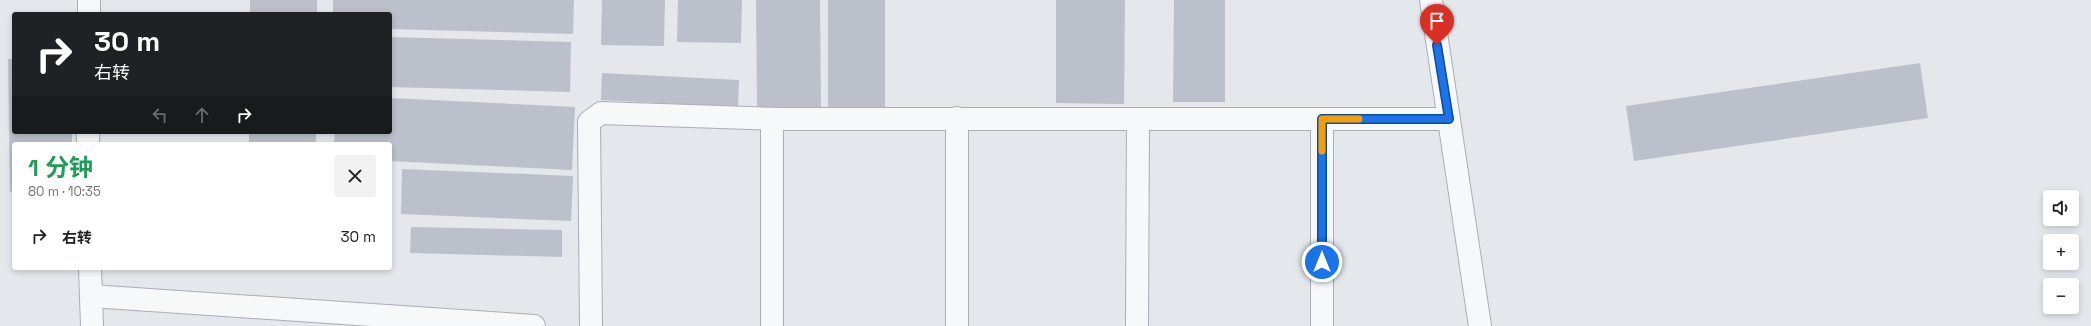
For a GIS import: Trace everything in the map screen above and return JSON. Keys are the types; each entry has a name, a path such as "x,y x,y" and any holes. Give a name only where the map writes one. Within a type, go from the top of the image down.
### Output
{"street":[{"path":"89,0 89,12"},
{"path":"1430,0 1480,326"},
{"path":"591,326 588,122 601,113 772,119 1449,119"},
{"path":"957,118 957,326"},
{"path":"1137,326 1138,118"},
{"path":"772,119 772,326"},
{"path":"1322,119 1322,326"},
{"path":"90,270 92,326"},
{"path":"91,296 461,324 534,326"}],"building":[{"path":"250,0 317,0 317,12 250,12"},
{"path":"333,0 574,0 573,34 392,29 392,12 333,12"},
{"path":"602,0 665,0 664,46 601,45"},
{"path":"678,0 742,0 741,43 677,42"},
{"path":"756,0 820,0 821,107 757,107"},
{"path":"828,0 885,0 885,108 828,108"},
{"path":"1056,0 1125,0 1124,104 1056,103"},
{"path":"1174,0 1225,0 1225,102 1173,102"},
{"path":"392,37 571,42 570,92 392,87"},
{"path":"8,59 12,59 12,134 72,134 72,142 12,142 12,192 10,192"},
{"path":"1920,63 1928,118 1634,161 1626,106"},
{"path":"602,73 739,80 738,107 601,100"},
{"path":"392,98 575,107 572,170 392,161 392,142 334,142 335,134 392,134"},
{"path":"249,134 316,134 316,142 249,142"},
{"path":"402,169 573,176 571,221 401,214"},
{"path":"411,227 562,230 562,257 410,253"}],"slow traffic":[{"path":"1322,151 1322,119 1359,119"}],"route":[{"path":"1322,262 1322,119 1449,119 1437,45"}]}
